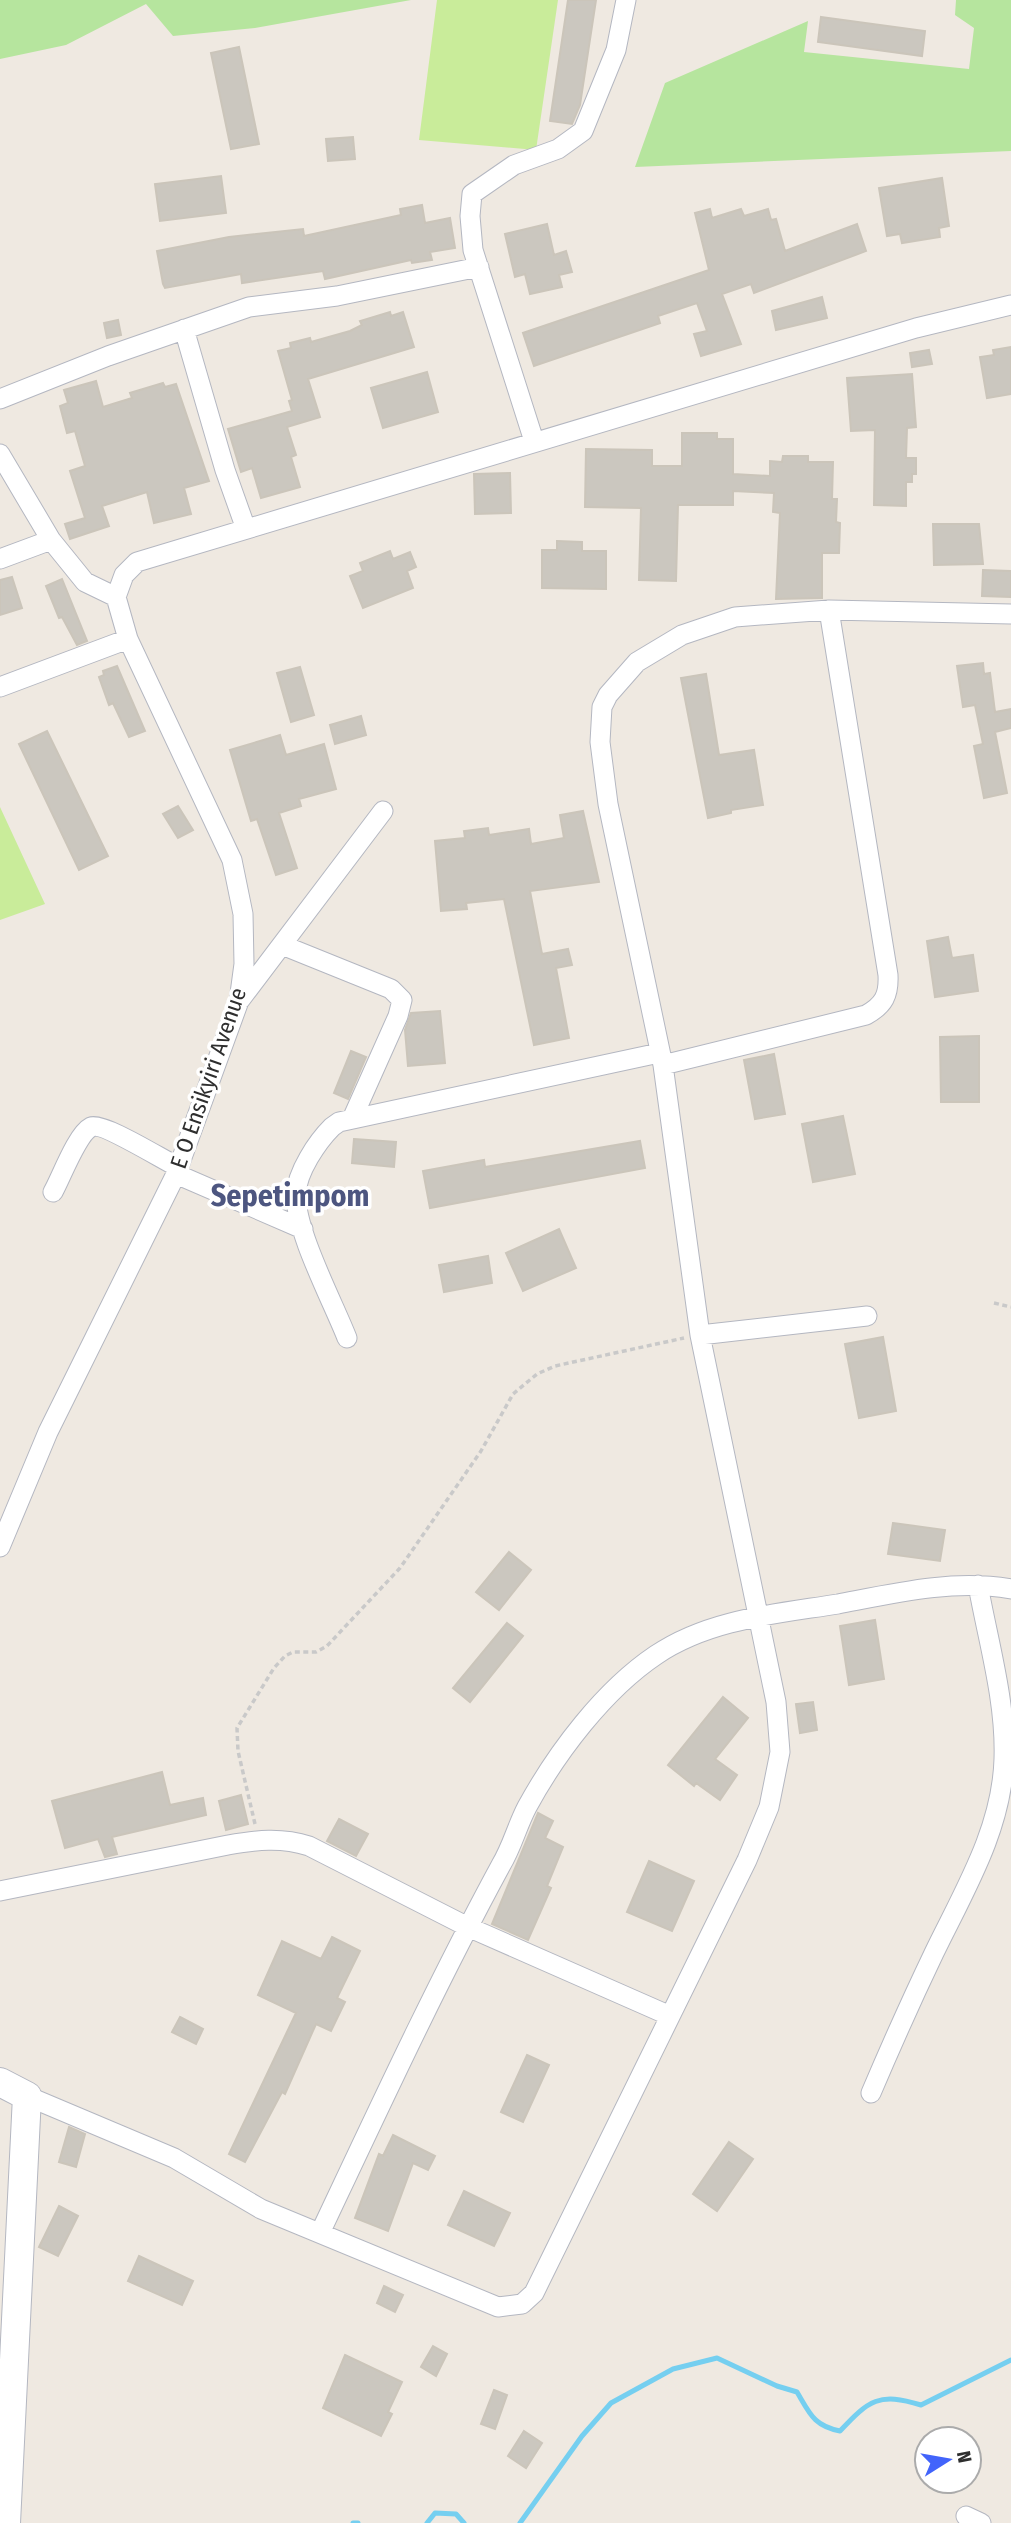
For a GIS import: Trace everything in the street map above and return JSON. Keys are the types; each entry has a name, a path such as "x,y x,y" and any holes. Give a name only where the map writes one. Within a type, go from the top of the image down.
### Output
{"street":[{"path":"534,441 473,250 470,216 472,194 514,165 558,149 583,131 616,50 626,0"},
{"path":"0,399 249,307 337,296 479,267"},
{"path":"0,454 51,540 85,582 97,591 116,597 124,575 137,562 916,328 1011,305"},
{"path":"184,329 225,470 246,529"},
{"path":"0,559 51,540"},
{"name":"E O Ensikyiri Avenue","path":"0,1547 48,1432 177,1171 239,1001 244,964 243,914 232,860 128,639 116,597"},
{"path":"0,2082 174,2158 261,2209 321,2231 498,2307 522,2304 534,2293 668,2015 747,1860 769,1807 780,1752 776,1702 760,1617 700,1335 661,1059 608,804 600,742 602,707 608,695 637,662 681,635 735,617 829,610 1011,614"},
{"path":"347,1338 303,1229 297,1205 300,1177 325,1133 339,1122 661,1059 866,1015 885,1001 889,989 888,975 829,610"},
{"path":"0,687 128,639"},
{"path":"239,1001 383,810"},
{"path":"282,945 391,989 401,1000 398,1016 352,1119"},
{"path":"53,1192 81,1136 90,1128 98,1126 177,1171 303,1229"},
{"path":"700,1335 867,1315"},
{"path":"871,2094 906,2011 987,1844 1002,1787 1004,1757 1000,1703 978,1585"},
{"path":"321,2231 468,1927 509,1851 527,1807 588,1717 615,1686 656,1655 684,1638 709,1628 928,1588 978,1585 1011,1589"},
{"path":"0,1891 259,1840 292,1840 309,1846 468,1927 668,2015"},
{"path":"6,2523 27,2096"}],"path":[{"path":"994,1303 1011,1307"},
{"path":"259,1840 236,1738 240,1721 274,1668 293,1652 316,1652 327,1646 400,1568 481,1451 513,1394 524,1384 555,1366 700,1335"}],"green space":[{"path":"0,0 411,0 255,28 173,36 146,4 66,45 0,59"},
{"path":"437,0 558,0 536,150 419,140"},
{"path":"956,0 1011,0 1011,151 635,167 665,83 808,21 804,52 969,69 974,28 955,15"},
{"path":"0,807 45,904 0,920"}],"building":[{"path":"568,0 596,0 580,105 572,124 550,121"},
{"path":"821,17 925,31 922,56 818,42"},
{"path":"239,47 259,144 231,149 211,53"},
{"path":"353,137 355,159 328,161 326,139"},
{"path":"221,176 226,213 160,221 155,184"},
{"path":"942,178 949,226 939,228 940,237 902,243 900,234 887,236 879,188"},
{"path":"422,205 425,223 450,218 455,248 430,252 432,260 412,263 411,260 325,279 323,271 242,283 241,274 165,288 163,284 157,251 229,237 303,229 304,236 401,215 400,209"},
{"path":"710,209 712,218 741,209 744,216 768,209 771,220 776,219 785,251 857,224 866,251 754,293 751,284 722,294 741,344 701,356 694,334 707,331 697,303 658,316 660,323 534,366 523,333 709,270 695,213"},
{"path":"547,224 554,255 566,251 572,272 559,275 562,287 530,294 525,274 515,277 505,234"},
{"path":"822,297 827,318 776,330 772,311"},
{"path":"390,312 391,316 403,312 414,347 308,379 320,417 287,427 296,455 291,457 300,487 261,498 252,468 241,472 228,429 292,411 289,401 292,400 278,351 291,348 290,343 310,338 311,342 350,331 362,325 360,321"},
{"path":"118,320 121,335 107,338 104,323"},
{"path":"1011,347 1011,394 987,398 980,357 994,355 993,350"},
{"path":"929,350 932,364 912,367 910,353"},
{"path":"427,372 438,412 383,428 371,388"},
{"path":"912,374 916,427 907,428 906,458 916,458 916,474 912,474 912,482 906,482 906,506 874,505 875,430 851,431 847,378"},
{"path":"96,381 103,407 132,398 130,393 163,383 165,387 176,384 209,481 184,488 191,514 154,523 147,492 102,506 109,526 70,539 65,524 85,518 70,471 85,466 75,431 67,433 60,406 68,403 64,390"},
{"path":"682,433 717,433 717,439 733,439 733,474 770,476 770,461 782,462 783,456 808,456 808,462 833,462 832,499 837,499 836,522 840,523 839,553 822,553 822,598 776,599 780,513 773,512 774,493 733,491 733,505 678,505 676,581 639,580 641,508 585,507 586,449 652,450 652,466 682,466"},
{"path":"510,473 511,513 475,514 474,474"},
{"path":"933,524 979,524 983,564 934,565"},
{"path":"557,541 582,542 582,551 606,551 606,589 542,588 542,550 557,550"},
{"path":"390,551 393,559 410,552 416,567 407,571 413,588 363,608 350,576 363,571 360,563"},
{"path":"983,570 1011,571 1011,597 982,596"},
{"path":"12,577 22,608 0,615 0,580"},
{"path":"62,579 87,641 77,645 62,617 59,618 46,586"},
{"path":"983,663 984,674 990,673 995,712 1011,709 1011,728 995,732 1007,793 984,798 974,746 983,744 975,705 963,707 957,666"},
{"path":"117,666 145,731 129,737 113,703 109,705 99,677 104,675 103,671"},
{"path":"300,667 314,715 291,722 277,673"},
{"path":"706,674 719,755 754,750 763,805 731,810 731,813 708,818 681,678"},
{"path":"361,716 366,735 335,744 330,725"},
{"path":"47,731 108,856 79,870 19,744"},
{"path":"280,735 286,755 324,744 336,789 299,799 301,806 279,813 297,868 276,875 257,819 251,821 230,750"},
{"path":"178,806 193,830 178,838 163,814"},
{"path":"583,811 599,882 530,891 542,954 568,949 572,965 556,968 569,1038 534,1045 504,899 466,903 467,909 441,911 435,841 465,838 464,831 488,828 489,835 529,829 531,844 564,838 560,815"},
{"path":"948,937 952,958 973,955 978,991 935,997 927,941"},
{"path":"440,1011 445,1063 408,1066 405,1030 411,1013"},
{"path":"979,1036 979,1102 941,1102 940,1037"},
{"path":"351,1051 366,1057 348,1099 334,1093"},
{"path":"774,1054 785,1114 755,1119 744,1060"},
{"path":"843,1116 855,1174 813,1182 802,1124"},
{"path":"354,1139 396,1142 394,1167 352,1163"},
{"path":"640,1141 645,1168 430,1208 423,1171 484,1160 485,1167"},
{"path":"559,1229 576,1268 523,1291 506,1253"},
{"path":"488,1256 492,1283 444,1292 439,1265"},
{"path":"883,1337 896,1411 859,1418 845,1344"},
{"path":"893,1523 945,1530 940,1561 888,1554"},
{"path":"509,1552 531,1570 499,1610 476,1592"},
{"path":"875,1620 884,1679 849,1685 840,1626"},
{"path":"507,1623 523,1636 470,1702 453,1688"},
{"path":"723,1697 748,1718 715,1759 737,1775 720,1800 696,1783 694,1786 668,1765"},
{"path":"813,1702 817,1730 800,1733 796,1704"},
{"path":"162,1772 170,1805 203,1798 206,1815 112,1837 117,1854 105,1857 98,1839 65,1848 52,1801"},
{"path":"241,1795 248,1824 226,1830 219,1801"},
{"path":"538,1813 553,1821 545,1838 563,1847 547,1886 551,1888 528,1940 492,1924"},
{"path":"339,1819 368,1834 356,1856 327,1841"},
{"path":"649,1861 694,1881 672,1931 627,1912"},
{"path":"332,1937 360,1951 337,1998 345,2002 331,2031 316,2024 285,2094 282,2092 245,2162 229,2154 296,2013 258,1995 282,1941 321,1959"},
{"path":"180,2017 203,2029 196,2044 172,2032"},
{"path":"527,2055 549,2065 523,2122 501,2112"},
{"path":"69,2127 85,2134 76,2167 59,2162"},
{"path":"393,2135 435,2156 428,2170 413,2163 388,2231 355,2218 379,2154 383,2156"},
{"path":"729,2142 753,2159 717,2211 693,2194"},
{"path":"464,2191 510,2213 494,2246 448,2225"},
{"path":"59,2206 78,2216 58,2256 39,2247"},
{"path":"139,2256 193,2281 182,2305 128,2281"},
{"path":"384,2286 403,2295 395,2312 377,2303"},
{"path":"433,2346 447,2354 436,2376 421,2367"},
{"path":"345,2355 402,2382 388,2412 392,2414 381,2436 323,2408"},
{"path":"494,2390 507,2395 495,2429 481,2424"},
{"path":"524,2431 542,2443 526,2468 508,2456"}],"waterway":[{"path":"520,2523 582,2436 611,2403 673,2369 717,2358 777,2386 797,2392 809,2413 818,2422 840,2431 859,2412 876,2402 895,2399 921,2405 1011,2360"},
{"path":"427,2523 435,2513 456,2514 464,2523"},
{"path":"353,2523 358,2523"}],"district":[{"name":"Sepetimpom","path":"290,1196"}]}
